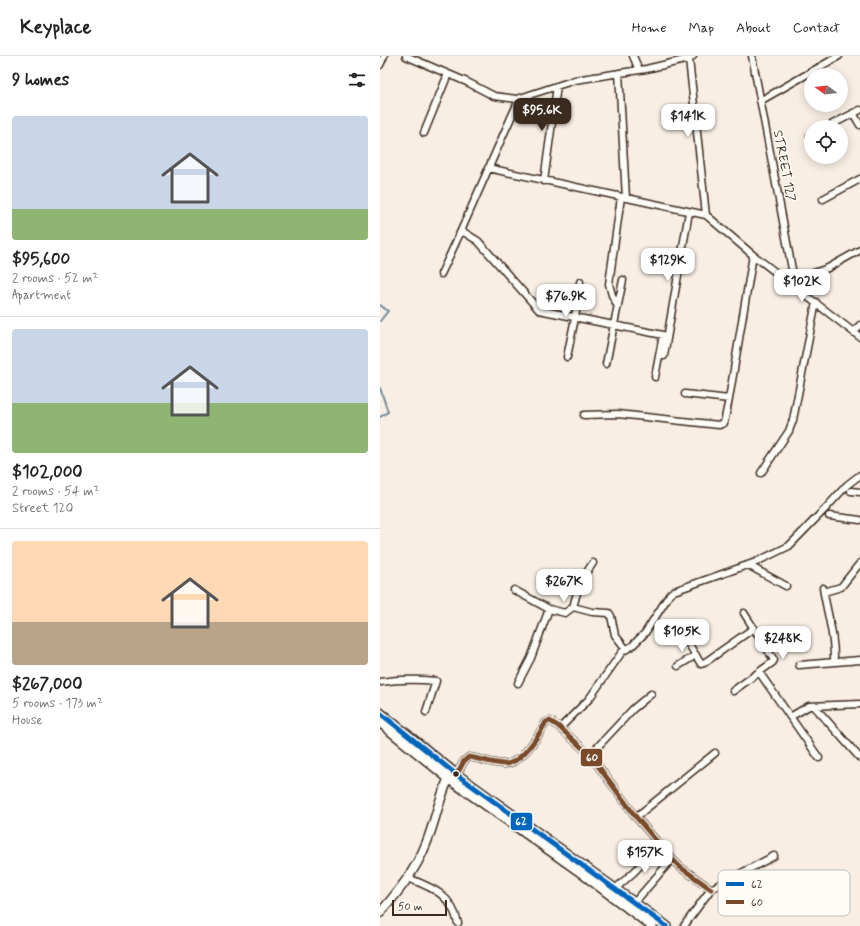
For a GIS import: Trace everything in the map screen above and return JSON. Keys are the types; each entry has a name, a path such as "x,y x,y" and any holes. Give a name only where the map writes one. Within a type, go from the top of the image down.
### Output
{"main road":[{"path":"380,713 453,775 652,926"},
{"path":"380,722 615,888 666,926"},
{"path":"380,913 408,878 426,845 453,775"}],"street":[{"path":"380,64 384,56"},
{"path":"406,56 494,96 520,98 575,80 639,70 692,57 706,215"},
{"path":"633,56 639,70"},
{"name":"STREET 127","path":"752,56 792,281"},
{"path":"760,101 839,56"},
{"path":"618,307 612,295 609,284 623,198 619,73"},
{"path":"424,133 448,74"},
{"path":"544,181 557,86"},
{"path":"441,274 462,231 488,168 520,98"},
{"path":"840,120 860,110"},
{"path":"853,113 860,125"},
{"path":"488,168 706,215 754,255 792,281 860,337"},
{"path":"823,199 860,179"},
{"path":"664,356 689,212"},
{"path":"462,231 478,241 539,310 663,335"},
{"path":"792,281 828,268 860,250"},
{"path":"584,416 618,414 719,425 724,423 730,399 754,255"},
{"path":"606,364 615,326 623,280"},
{"path":"567,357 575,318 580,282"},
{"path":"761,473 789,431 793,420 816,302"},
{"path":"854,332 860,325"},
{"path":"655,377 663,335 670,328"},
{"path":"685,394 730,399"},
{"path":"560,728 590,699 606,674 626,649 632,646 645,633 670,594 674,591 748,565 789,546 847,485 860,475"},
{"path":"851,491 860,492"},
{"path":"829,516 860,520"},
{"path":"514,590 549,609 565,613 573,607 580,582 593,563"},
{"path":"834,662 835,643 823,590 841,587 860,564"},
{"path":"748,565 786,586"},
{"path":"573,607 592,612 609,613 612,616 615,635 626,649"},
{"path":"518,683 531,658 549,609"},
{"path":"733,691 774,660 744,613"},
{"path":"687,641 701,664 754,628"},
{"path":"678,666 696,655"},
{"path":"799,665 860,660"},
{"path":"759,672 819,758"},
{"path":"380,682 417,679 436,681 426,712"},
{"path":"590,756 633,709 651,694"},
{"path":"790,717 810,706 860,704"},
{"path":"814,706 860,758"},
{"path":"453,775 469,757 502,764 510,763 532,745 548,721 560,728 590,756 636,817 672,859 711,889"},
{"path":"636,817 715,753"},
{"path":"615,888 634,872 660,845"},
{"path":"747,870 774,856"},
{"path":"634,903 672,859"},
{"path":"408,878 434,889 445,896 453,907 458,923"},
{"path":"684,926 711,889 718,885"}],"waterway":[{"path":"380,305 388,311 380,321"},
{"path":"380,388 388,412 380,417"}],"transit line":[{"name":"62","path":"380,713 453,772 666,926"},
{"name":"60","path":"457,774 464,761 469,757 503,764 516,760 528,749 546,722 550,721 558,726 590,755 636,817 671,858 680,867 711,889"}]}
